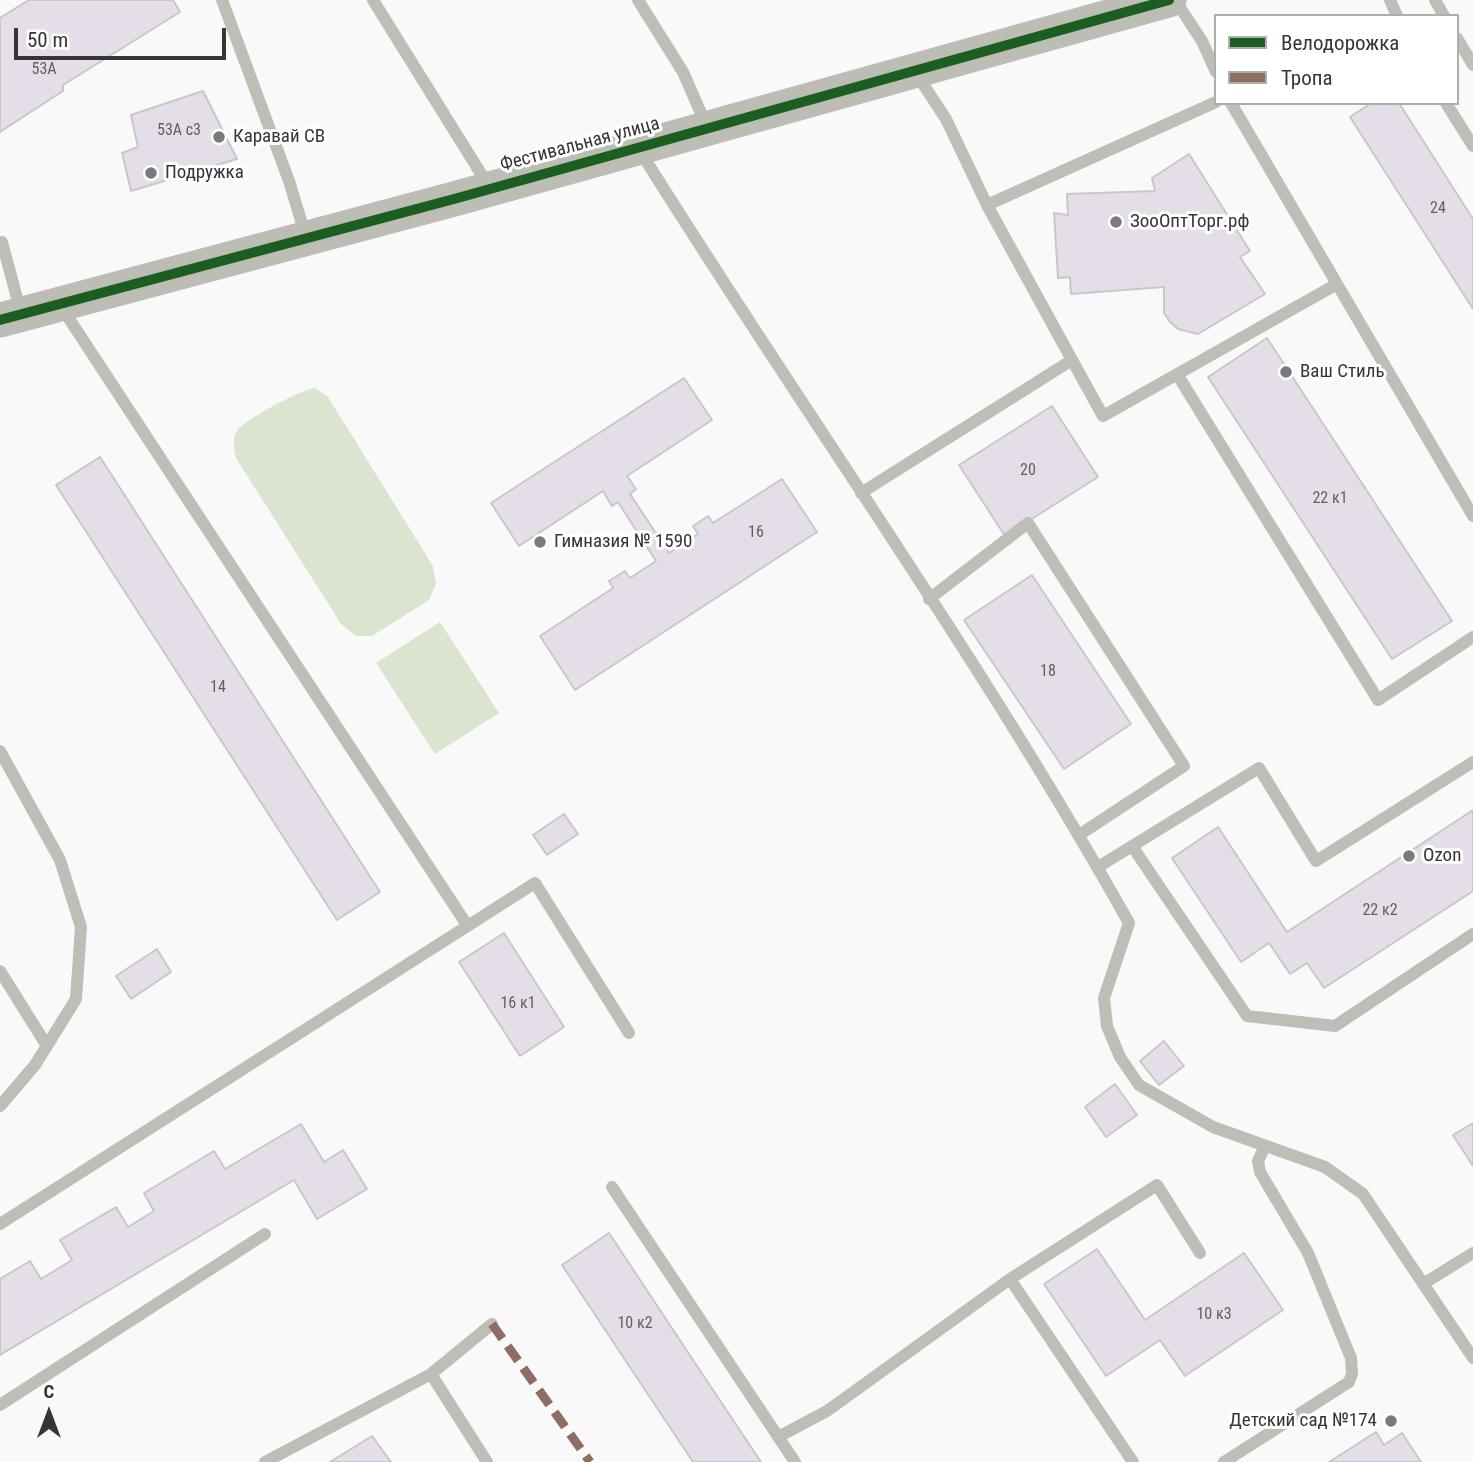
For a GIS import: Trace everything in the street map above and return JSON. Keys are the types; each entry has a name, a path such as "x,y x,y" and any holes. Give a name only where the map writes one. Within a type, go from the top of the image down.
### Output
{"street":[{"name":"Фестивальная улица","path":"11,317 638,148 1169,0"}],"lane":[{"path":"222,0 289,181 306,237"},
{"path":"373,0 490,188"},
{"path":"638,0 683,72 708,128"},
{"path":"1175,0 1202,41 1214,68"},
{"path":"1459,41 1473,65"},
{"path":"915,71 946,119 987,205 1103,416 1337,284"},
{"path":"987,205 1214,103"},
{"path":"1232,105 1473,516"},
{"path":"1447,105 1473,146"},
{"path":"638,148 1079,835 1129,923 1104,998 1107,1026 1120,1057 1139,1085 1213,1127 1325,1167 1363,1194 1473,1358"},
{"path":"2,242 11,317"},
{"path":"59,303 467,925"},
{"path":"861,493 1072,360"},
{"path":"1177,374 1378,700 1473,637"},
{"path":"929,599 1028,523 1184,766 1079,835"},
{"path":"0,751 60,860 81,927 76,999 35,1065 0,1106"},
{"path":"1098,867 1259,768 1316,861 1473,762"},
{"path":"1132,846 1247,1016 1335,1026 1473,934"},
{"path":"0,1224 535,883 629,1033"},
{"path":"0,971 47,1046"},
{"path":"1224,1462 1349,1382 1352,1374 1351,1359 1308,1253 1260,1172 1258,1161 1265,1146"},
{"path":"778,1437 827,1410 1010,1279 1157,1185 1200,1253"},
{"path":"612,1187 795,1462"},
{"path":"0,1405 265,1234"},
{"path":"1423,1284 1473,1253"},
{"path":"1010,1279 1133,1462"},
{"path":"265,1462 431,1374 492,1324"},
{"path":"431,1374 487,1462"}],"green space":[{"path":"315,388 328,397 433,566 436,584 429,600 372,636 356,636 341,624 236,458 234,437 242,426 286,399"},
{"path":"440,622 499,713 435,754 376,663"}],"building":[{"path":"29,0 173,0 180,12 63,85 63,91 0,132 0,18"},
{"path":"203,91 237,159 131,191 122,153 138,147 131,115"},
{"path":"1368,105 1400,105 1473,219 1473,309 1350,117"},
{"path":"1189,154 1250,251 1240,257 1265,294 1198,334 1178,329 1170,322 1164,313 1164,287 1071,294 1070,277 1058,278 1054,213 1068,215 1067,194 1155,191 1152,178"},
{"path":"1267,338 1452,621 1392,659 1208,377"},
{"path":"684,378 712,420 627,476 636,489 630,494 669,553 698,534 693,526 708,516 713,523 782,479 817,532 575,690 540,636 613,588 609,581 625,571 630,578 656,561 618,502 612,506 603,491 519,546 491,503"},
{"path":"1052,406 1098,477 1005,536 959,465"},
{"path":"100,457 380,892 337,920 56,485"},
{"path":"1032,575 1131,724 1064,769 964,620"},
{"path":"1473,810 1473,891 1324,988 1307,963 1290,974 1269,943 1241,962 1172,858 1218,827 1287,932"},
{"path":"564,814 578,834 547,855 533,835"},
{"path":"504,933 564,1027 520,1056 459,962"},
{"path":"157,949 171,972 131,999 116,976"},
{"path":"1164,1041 1184,1066 1159,1085 1140,1061"},
{"path":"1115,1084 1137,1115 1106,1137 1085,1107"},
{"path":"1473,1123 1473,1166 1453,1135"},
{"path":"301,1124 324,1162 343,1150 367,1189 317,1219 294,1180 0,1355 0,1279 30,1261 41,1279 72,1260 60,1240 116,1207 128,1227 154,1211 144,1193 214,1151 225,1169"},
{"path":"609,1233 761,1462 693,1462 562,1265"},
{"path":"1097,1249 1145,1320 1244,1253 1283,1310 1185,1376 1160,1340 1106,1376 1044,1284"},
{"name":"Детский сад №174","path":"1376,1432 1384,1445 1402,1433 1421,1462 1329,1462"},
{"path":"372,1436 391,1462 330,1462"}],"marked path":[{"path":"492,1324 590,1462"}],"cycle path":[{"path":"0,320 454,199 1169,0"}],"place":[{"name":"Каравай СВ","path":"219,137"},
{"name":"Подружка","path":"151,173"},
{"name":"ЗооОптТорг.рф","path":"1116,222"},
{"name":"Ваш Стиль","path":"1286,372"},
{"name":"Гимназия № 1590","path":"540,542"},
{"name":"Ozon","path":"1409,856"},
{"name":"Детский сад №174","path":"1391,1421"}]}
